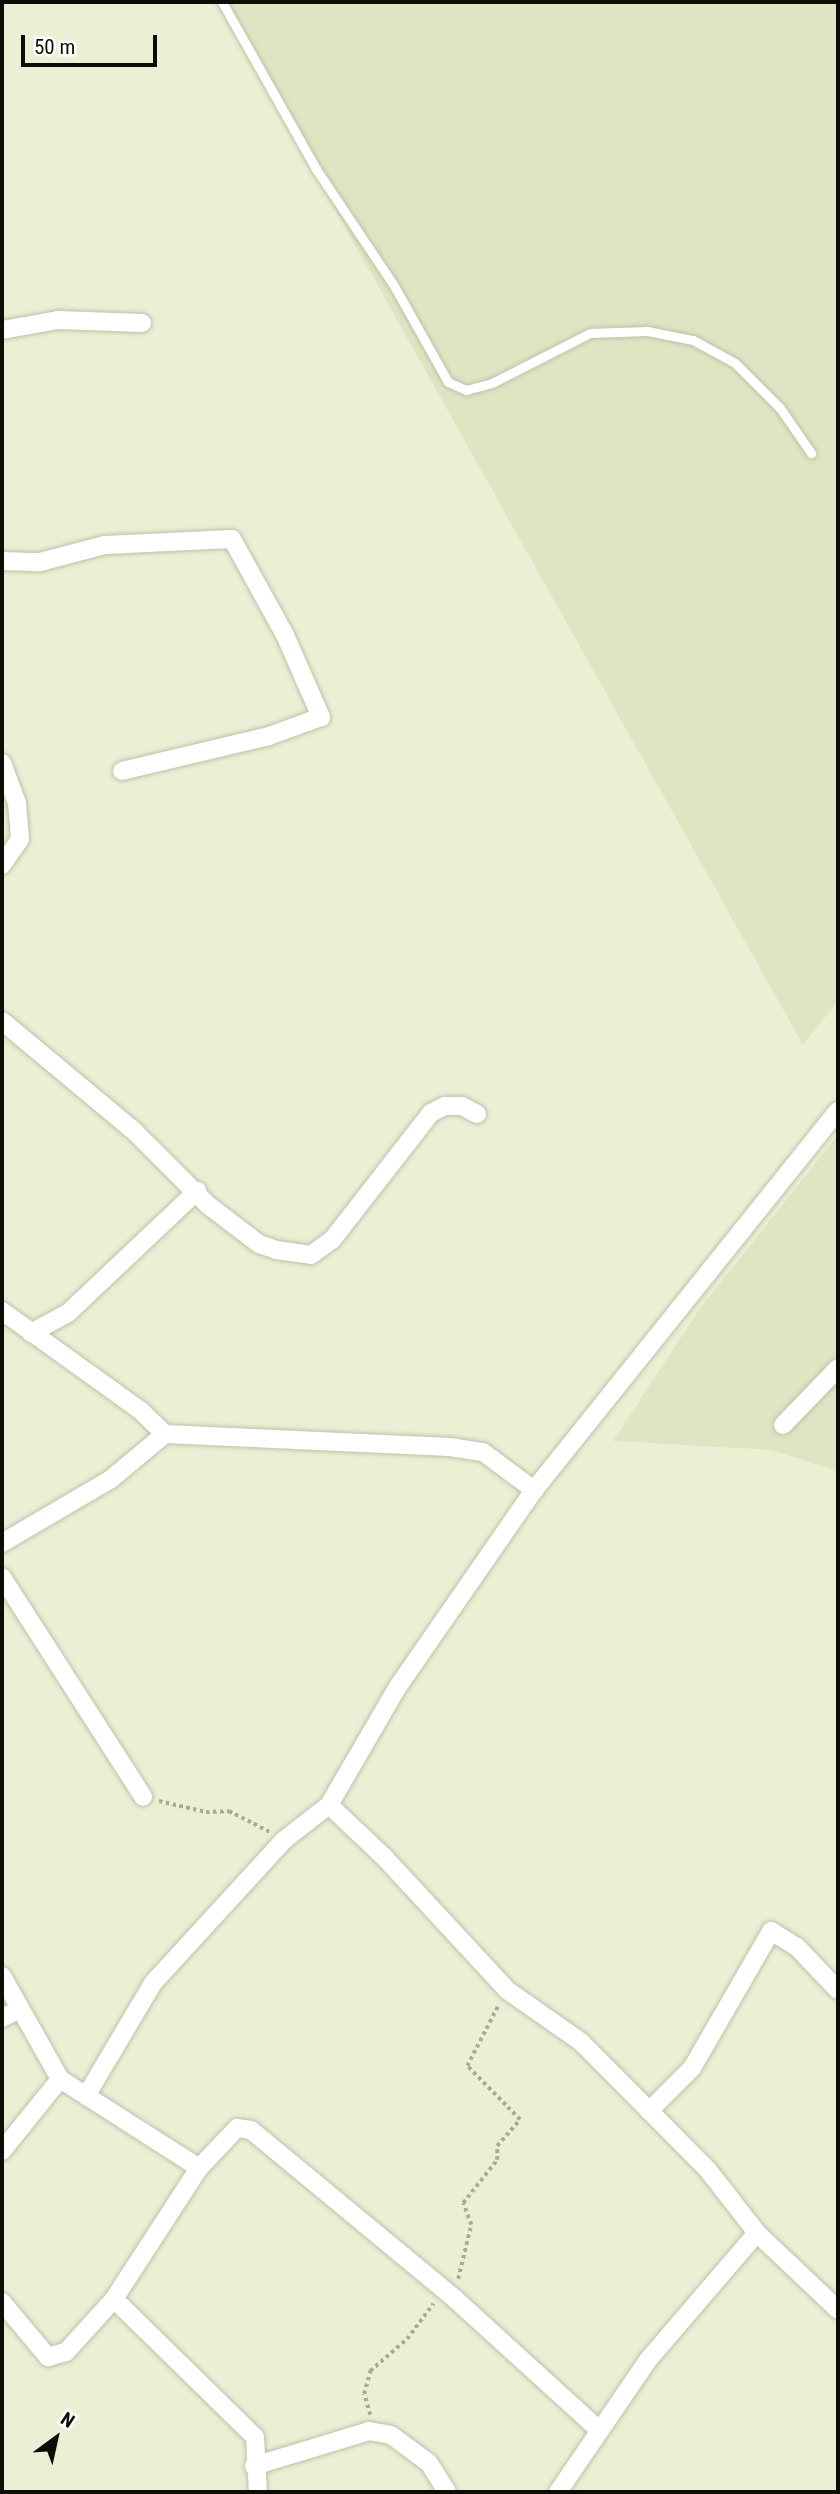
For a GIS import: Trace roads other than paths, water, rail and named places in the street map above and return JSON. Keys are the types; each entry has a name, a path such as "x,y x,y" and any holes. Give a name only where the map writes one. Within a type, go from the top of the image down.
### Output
{"street":[{"path":"2,330 58,320 142,323"},
{"path":"2,556 40,562 105,545 232,539 285,635 321,717 269,736 122,771"},
{"path":"2,763 17,803 20,839 2,865"},
{"path":"2,1021 135,1132 197,1191 208,1205 259,1244 311,1255 332,1240 431,1114 445,1106 462,1106 477,1114"},
{"path":"86,2096 153,1983 285,1840 329,1805 397,1688 534,1490 838,1111"},
{"path":"31,1333 68,1312 197,1191"},
{"path":"2,1311 142,1411 165,1434 450,1447 482,1452 534,1490"},
{"path":"783,1425 838,1368"},
{"path":"2,1543 111,1479 165,1434"},
{"path":"2,1577 143,1797"},
{"path":"329,1805 384,1857 507,1990 581,2042 708,2170 757,2233 838,2309"},
{"path":"649,2111 692,2068 771,1931 797,1947 838,1990"},
{"path":"2,1976 60,2079 199,2168"},
{"path":"2,2018 20,2009"},
{"path":"2,2151 60,2079"},
{"path":"2,2302 48,2357 66,2352 114,2299 199,2168 237,2128 251,2130 449,2293 600,2431"},
{"path":"558,2492 648,2360 757,2233"},
{"path":"114,2299 255,2437 254,2466 258,2492"},
{"path":"254,2466 369,2431 391,2435 429,2463 447,2492"}],"lane":[{"path":"222,2 316,169 393,284 448,382 466,390 492,383 590,333 647,331 682,338 735,363 780,408 811,453"}]}
